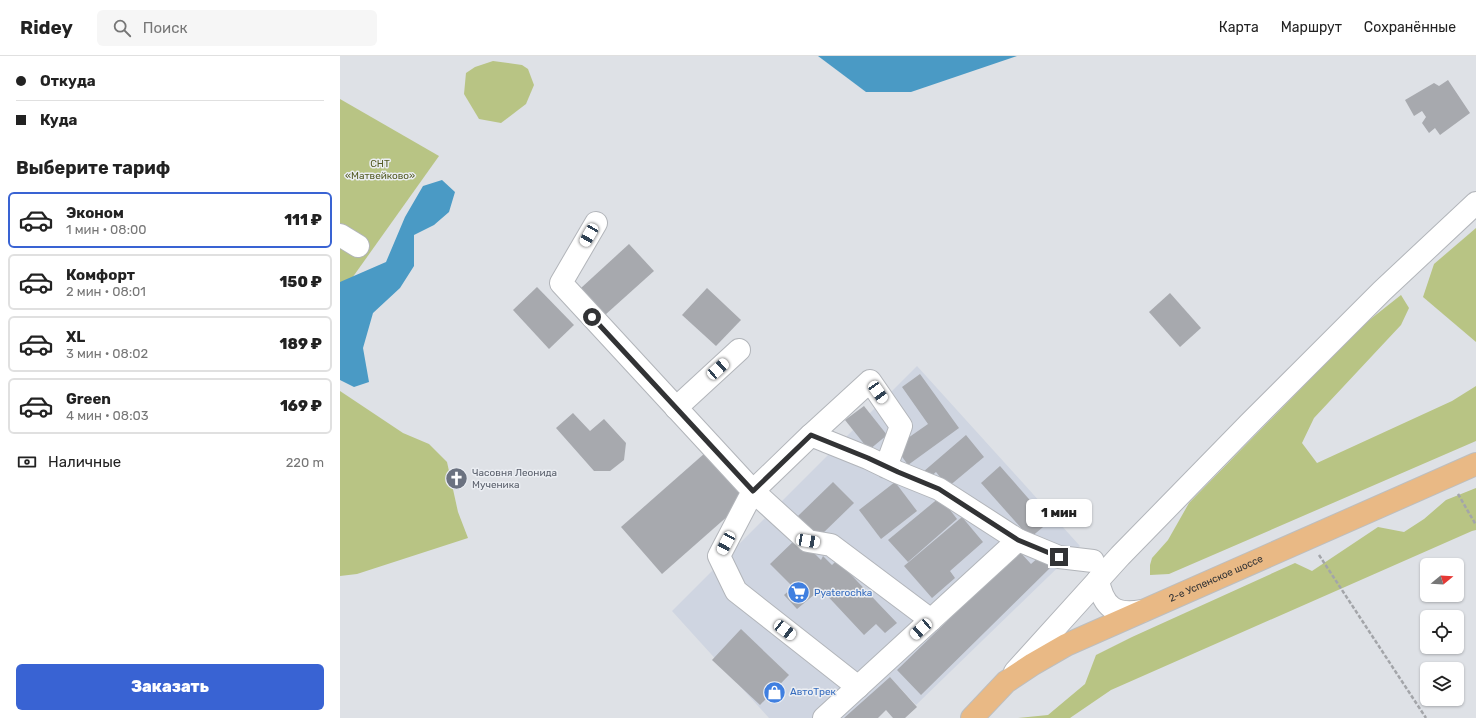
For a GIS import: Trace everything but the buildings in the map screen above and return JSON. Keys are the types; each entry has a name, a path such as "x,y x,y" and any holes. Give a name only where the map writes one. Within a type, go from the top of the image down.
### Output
{"main road":[{"name":"2-е Успенское шоссе","path":"972,718 1006,682 1056,651 1142,611 1476,464"}],"street":[{"path":"1006,682 1096,571 1120,556 1382,291 1476,204"},
{"path":"596,223 561,283 753,491 808,541 832,545 931,620"},
{"path":"340,235 358,246"},
{"path":"676,408 740,350"},
{"path":"858,687 736,591 719,556 753,491 870,381 901,426 886,466"},
{"path":"811,435 939,489 1018,540 1096,571"},
{"path":"824,718 1018,540"},
{"path":"1096,571 1103,599 1112,608 1117,611 1130,613 1142,611"}],"path":[{"path":"1448,477 1476,525"},
{"path":"1308,538 1426,718"}],"shaded area":[{"path":"917,366 1080,546 916,705 890,677 859,718 769,718 672,611"}],"green space":[{"path":"493,61 522,65 528,69 534,85 526,104 501,123 479,119 464,94 466,73 475,67"},
{"name":"СНТ «Матвейково»","path":"340,99 439,156 340,295"},
{"path":"1476,228 1476,342 1423,297 1434,264"},
{"path":"1401,295 1409,308 1401,325 1314,418 1302,443 1317,463 1452,401 1476,386 1476,441 1169,574 1150,575 1152,558 1168,540 1189,503 1363,325"},
{"path":"340,391 403,433 429,444 447,462 458,512 468,538 357,574 340,576"},
{"path":"1476,488 1476,530 1111,690 1070,718 1018,718 1048,715 1085,684 1096,655 1132,637 1295,563 1312,571 1378,527 1404,532 1424,519 1446,500"}],"water":[{"path":"818,56 1017,56 911,92 866,92"},
{"path":"442,180 455,192 449,212 434,225 414,235 414,266 400,288 373,313 363,348 369,382 354,387 340,380 340,282 386,262 405,217 423,186"}],"place":[{"name":"Часовня Леонида Мученика","path":"456,479"},
{"name":"Pyaterochka","path":"798,593"},
{"name":"АвтоТрек","path":"775,692"}],"route":[{"path":"592,317 753,491 811,435 939,489 1018,540 1059,557"}]}
